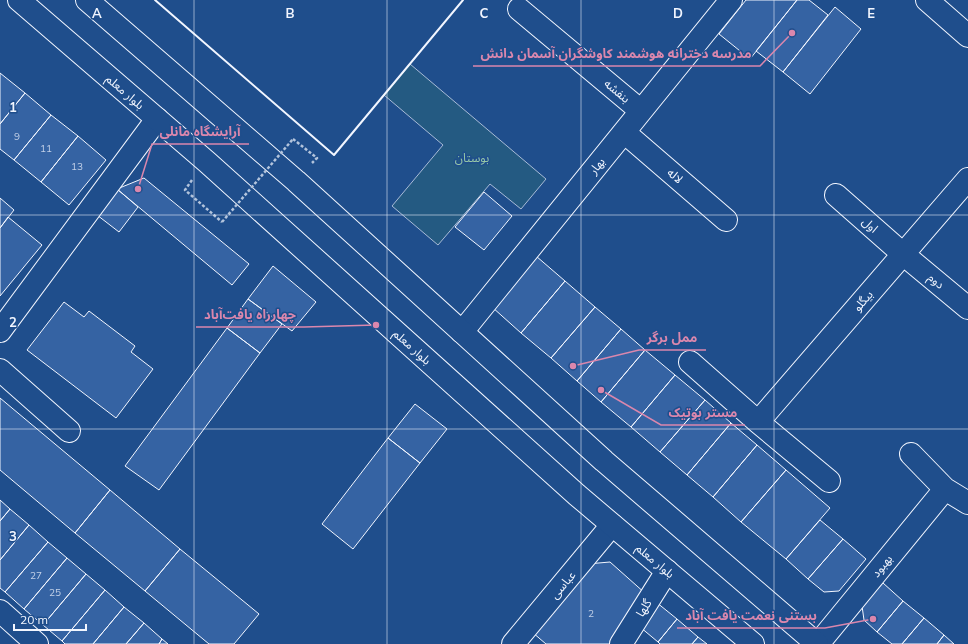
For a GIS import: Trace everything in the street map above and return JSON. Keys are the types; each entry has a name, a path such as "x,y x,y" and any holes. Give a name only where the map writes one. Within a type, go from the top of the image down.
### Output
{"street":[{"name":"بلوار معلم","path":"18,0 219,173 577,495 753,644"},
{"path":"87,0 296,181 604,461 818,644"},
{"name":"بهار","path":"462,332 731,0"},
{"path":"927,0 968,36"},
{"name":"بنفشه","path":"519,9 641,111"},
{"path":"0,331 157,119"},
{"name":"لاله","path":"624,132 726,220"},
{"name":"بیگلو","path":"758,422 968,179"},
{"name":"اول","path":"836,195 903,254"},
{"name":"دوم","path":"903,254 968,308"},
{"path":"690,362 758,422 829,481"},
{"path":"0,370 69,431"},
{"path":"911,454 945,489 968,503"},
{"name":"بهبود","path":"818,644 945,489"},
{"name":"عباسی","path":"513,644 612,525"},
{"name":"گلها","path":"622,644 667,571"},
{"path":"0,611 37,644"}],"path":[{"path":"185,190 222,222 293,138 317,158"}],"green space":[{"name":"بوستان","path":"410,64 546,179 521,209 490,184 438,245 392,206 443,145 384,95"}],"building":[{"path":"746,0 797,0 750,59 719,34"},
{"path":"797,0 809,0 828,15 783,72 756,51"},
{"path":"835,7 861,29 810,94 783,72"},
{"path":"0,73 25,93 0,124"},
{"path":"25,93 51,115 14,160 0,149 0,124"},
{"path":"51,115 78,136 41,182 14,160"},
{"path":"78,136 106,160 69,205 41,182"},
{"path":"144,178 249,264 232,285 117,189"},
{"path":"117,189 138,207 119,232 97,215"},
{"path":"484,192 512,216 484,250 455,227"},
{"path":"0,198 14,210 0,228"},
{"path":"8,217 42,245 0,296 0,228"},
{"path":"536,256 565,281 521,333 492,307"},
{"path":"273,266 316,302 292,331 248,299"},
{"path":"565,281 595,307 551,358 521,333"},
{"path":"248,299 282,324 260,353 227,328"},
{"path":"64,302 84,317 89,311 135,346 131,352 153,369 116,418 27,350"},
{"path":"595,307 621,329 577,381 551,358"},
{"path":"227,328 260,353 159,490 125,466"},
{"path":"621,329 645,350 601,402 577,381"},
{"path":"645,350 675,375 631,427 601,402"},
{"path":"675,375 705,400 660,452 631,427"},
{"path":"0,398 110,490 75,533 0,470"},
{"path":"705,400 731,423 687,475 660,452"},
{"path":"415,404 447,429 420,463 388,438"},
{"path":"731,423 757,445 713,497 687,475"},
{"path":"388,438 420,463 353,549 322,524"},
{"path":"757,445 786,470 741,522 713,497"},
{"path":"786,470 830,508 786,559 741,522"},
{"path":"110,490 180,549 145,591 75,533"},
{"path":"0,500 10,509 0,521"},
{"path":"10,509 29,525 0,560 0,521"},
{"path":"820,520 843,539 808,579 786,559"},
{"path":"29,525 48,542 5,592 0,588 0,560"},
{"path":"843,539 866,559 839,591 824,592 808,579"},
{"path":"48,542 67,558 24,609 5,592"},
{"path":"180,549 259,614 234,644 209,644 145,591"},
{"path":"67,558 86,574 43,625 24,609"},
{"path":"610,562 646,594 615,644 546,644 532,632 587,564"},
{"path":"86,574 105,590 62,641 43,625"},
{"path":"883,583 903,601 877,632 864,620 862,606"},
{"path":"105,590 124,607 93,644 65,644 62,641"},
{"path":"903,601 924,618 902,644 892,644 877,632"},
{"path":"656,602 677,619 658,642 640,627"},
{"path":"124,607 144,623 126,644 93,644"},
{"path":"924,618 944,635 937,644 902,644"},
{"path":"677,619 698,637 692,644 660,644 658,642"},
{"path":"144,623 162,639 159,644 126,644"},
{"path":"944,635 954,644 937,644"},
{"path":"698,637 707,644 692,644"},
{"path":"162,639 168,644 159,644"}],"wall":[{"path":"155,0 334,155 463,0"}],"place":[{"name":"مدرسه دخترانه هوشمند کاوشگران آسمان دانش","path":"792,33"},
{"name":"آرایشگاه مانلی","path":"138,189"},
{"name":"چهارراه یافت‌آباد","path":"376,325"},
{"name":"ممل برگر","path":"573,366"},
{"name":"مستر بوتیک","path":"601,390"},
{"name":"بستنی نعمت یافت آباد","path":"873,619"}]}
